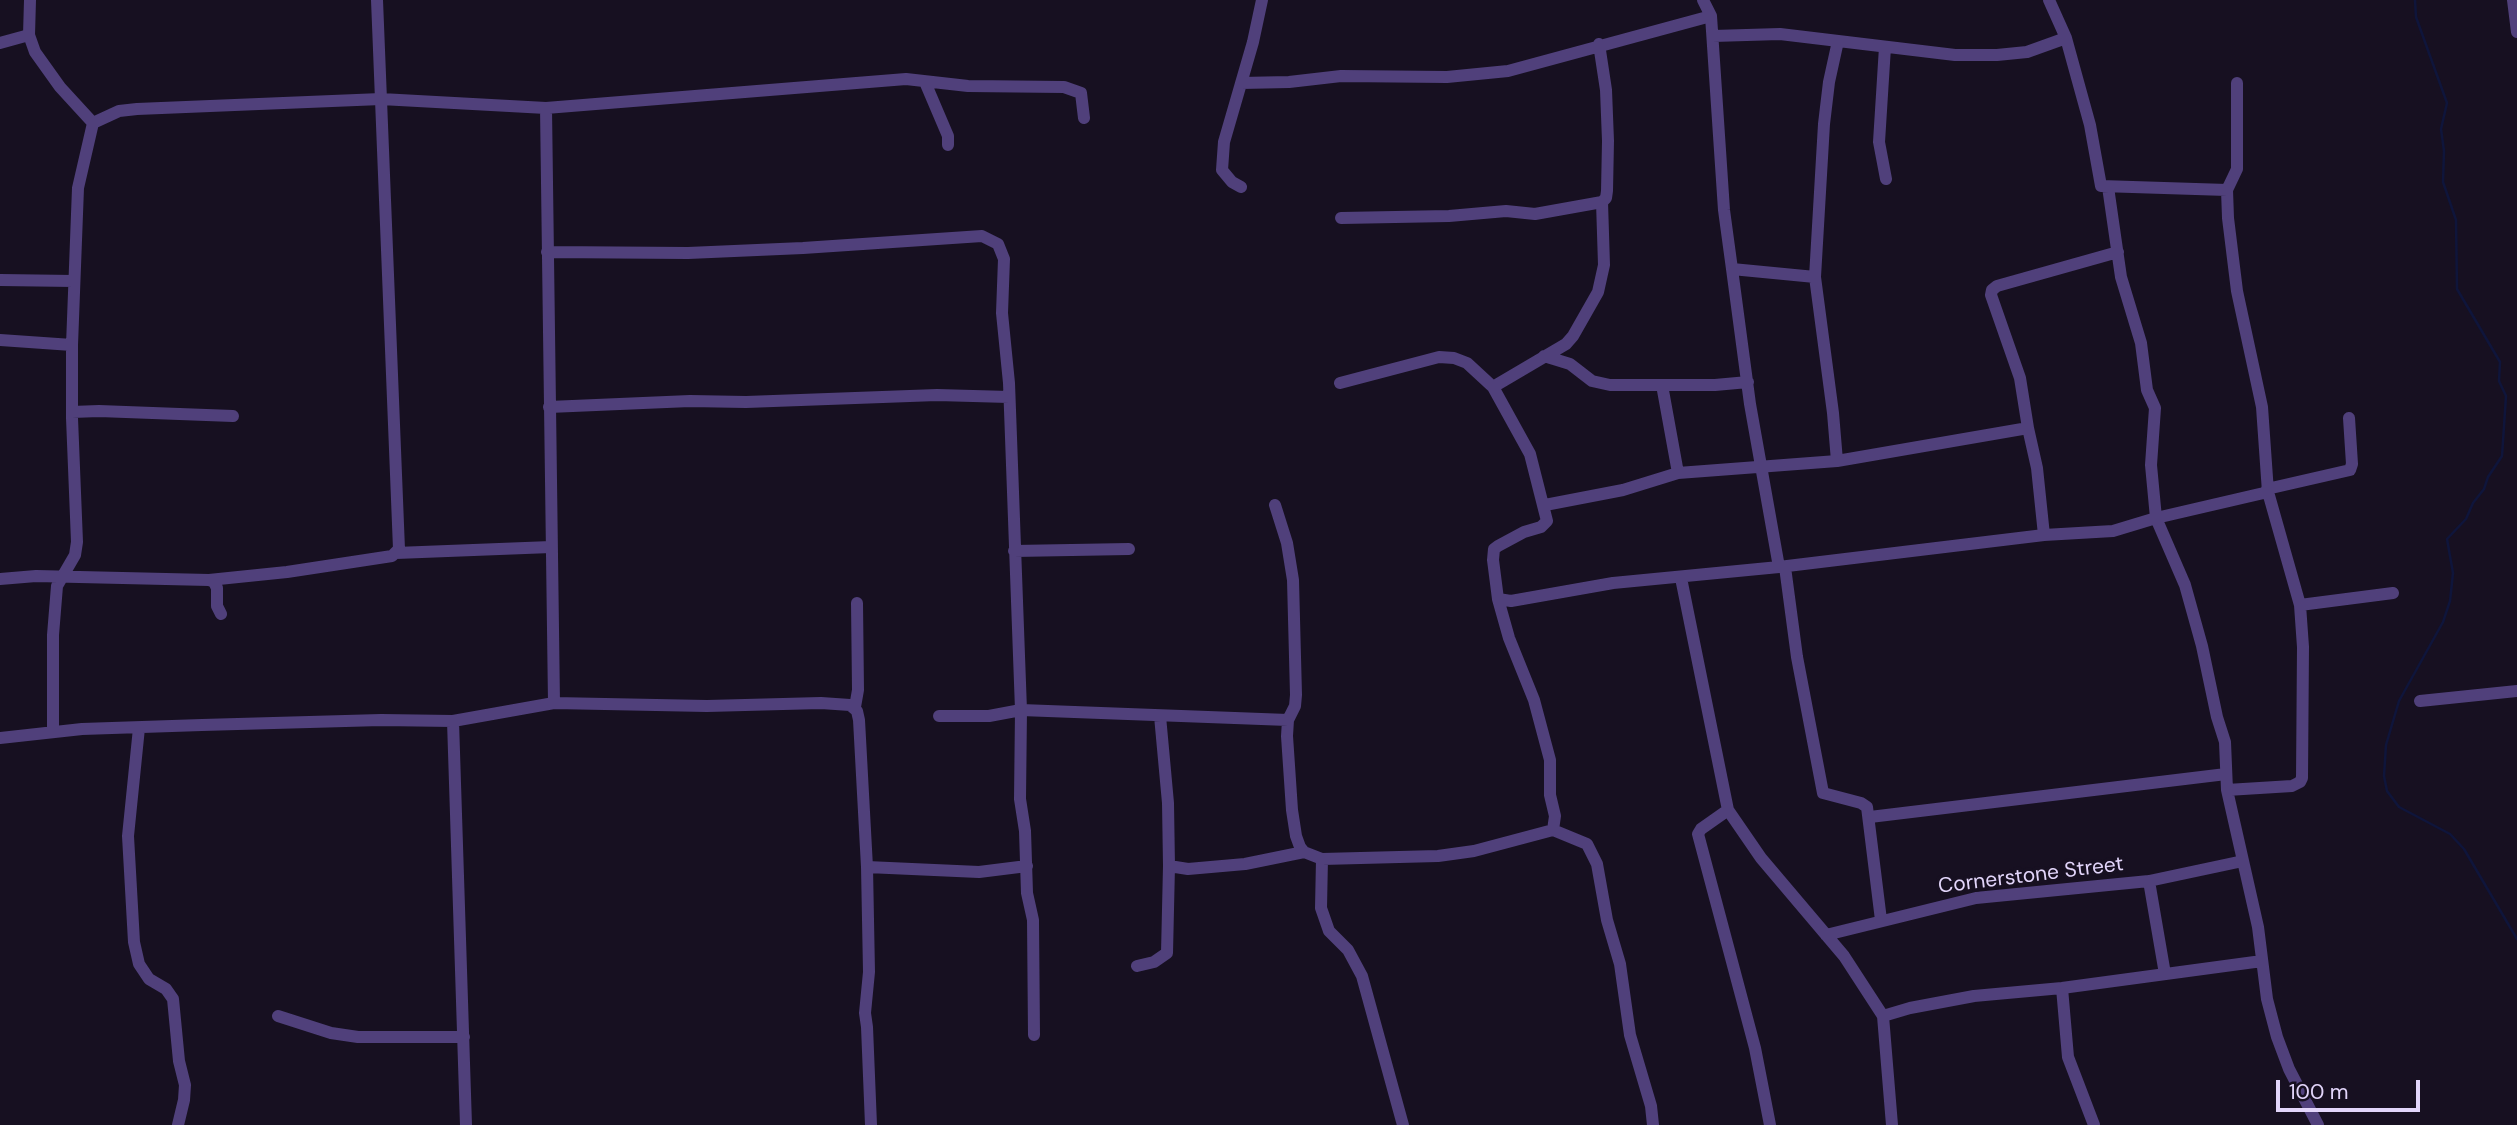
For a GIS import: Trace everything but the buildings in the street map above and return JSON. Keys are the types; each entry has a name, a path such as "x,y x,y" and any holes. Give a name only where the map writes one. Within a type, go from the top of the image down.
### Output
{"street":[{"path":"30,0 29,35 35,52 60,87 93,123"},
{"path":"377,0 399,549 396,553"},
{"path":"1241,187 1232,182 1222,170 1224,142 1259,21 1262,0"},
{"path":"1703,0 1711,16 1724,210 1748,382 1823,793 1867,807 1881,920"},
{"path":"2049,0 2066,38 2090,125 2101,186 2227,190"},
{"path":"2513,0 2517,32"},
{"path":"1241,83 1289,82 1341,76 1447,77 1508,71 1711,16"},
{"path":"1713,36 1780,34 1955,55 2026,52 2066,38"},
{"path":"0,43 29,35"},
{"path":"1837,461 1815,277 1824,124 1838,41"},
{"path":"1341,218 1449,216 1506,211 1535,214 1602,202 1607,191 1608,141 1606,90 1600,44"},
{"path":"1885,47 1879,142 1886,179"},
{"path":"93,123 125,109 381,99 546,108 906,79 968,86 1064,87 1081,93 1084,118"},
{"path":"925,82 948,136 948,145"},
{"path":"2227,790 2292,786 2302,778 2303,647 2300,605 2267,490 2262,407 2237,291 2228,218 2227,190 2236,169 2237,83"},
{"path":"546,108 554,703"},
{"path":"53,732 53,635 57,586 75,555 77,542 72,412 74,281 78,188 93,123"},
{"path":"2108,187 2122,277 2141,343 2147,390 2155,408 2151,466 2156,518 2170,545 2192,609 2225,743 2227,790 2258,927 2267,999 2277,1037 2289,1069 2318,1125"},
{"path":"1493,387 1566,344 1598,292 1604,265 1602,202"},
{"path":"547,252 688,253 982,236 998,244 1004,259 1002,313 1009,397 1021,710 1020,799 1027,893 1033,920 1034,1035"},
{"path":"2045,535 2037,468 2020,378 1991,295 1992,289 2118,252"},
{"path":"1732,268 1815,277"},
{"path":"0,280 74,281"},
{"path":"0,340 72,345"},
{"path":"1566,344 1570,364"},
{"path":"1544,356 1570,364 1588,379 1599,383 1662,385 1748,382"},
{"path":"1340,383 1447,357 1467,363 1493,387 1530,454 1545,505 1546,524 1524,532 1494,549 1493,560 1498,599 1534,700 1550,760 1550,795 1555,816 1553,830"},
{"path":"1662,385 1678,472"},
{"path":"549,407 937,395 1009,397"},
{"path":"72,412 233,416"},
{"path":"1498,599 1511,601 1613,583 1782,567 2045,535 2113,531 2350,470 2352,464 2349,418"},
{"path":"1545,505 1623,490 1678,472 1837,461 2028,428"},
{"path":"1275,505 1293,580 1296,695 1295,706 1287,720 1292,810 1296,836 1304,852"},
{"path":"0,579 62,577 209,580 287,572 396,553 551,547"},
{"path":"1014,551 1129,549"},
{"path":"1681,578 1728,810 1761,858 1844,956 1883,1016 1892,1125"},
{"path":"209,580 214,582 217,588 216,606 221,614"},
{"path":"2300,605 2393,593"},
{"path":"1504,619 1511,601"},
{"path":"858,603 858,690 855,707 859,720 867,867 869,972 865,1013 870,1125"},
{"path":"2420,701 2517,691"},
{"path":"0,738 53,732 139,728 381,720 453,721 554,703 707,706 821,703 855,707"},
{"path":"939,716 989,716 1021,710 1287,720"},
{"path":"1137,966 1154,962 1167,953 1168,803 1160,716"},
{"path":"453,721 466,1125"},
{"path":"139,728 128,836 135,953 149,979 166,989 173,999 179,1061 185,1085 178,1125"},
{"path":"1870,817 2227,774"},
{"path":"1728,810 1698,834 1755,1048 1770,1125"},
{"path":"1169,866 1188,869 1245,864 1304,852 1322,859 1438,856 1474,851 1553,830 1587,844 1597,864 1607,920 1620,964 1630,1035 1651,1106 1653,1125"},
{"path":"1322,859 1321,908 1329,931 1348,950 1362,976 1403,1125"},
{"name":"Cornerstone Street","path":"1826,935 1976,898 2149,881 2243,861"},
{"path":"867,867 979,872 1027,866"},
{"path":"2149,881 2165,974"},
{"path":"1883,1016 1974,996 2062,988 2262,961"},
{"path":"2062,988 2068,1057 2094,1125"},
{"path":"278,1016 331,1033 358,1037 464,1037"}],"waterway":[{"path":"2415,0 2416,17 2447,103 2441,129 2444,151 2443,182 2456,220 2457,289 2500,362 2499,381 2506,396 2502,456 2466,519 2447,539 2453,573 2450,601 2443,622 2399,701 2386,745 2384,776 2387,791 2399,807 2450,834 2464,849 2517,939"}]}
